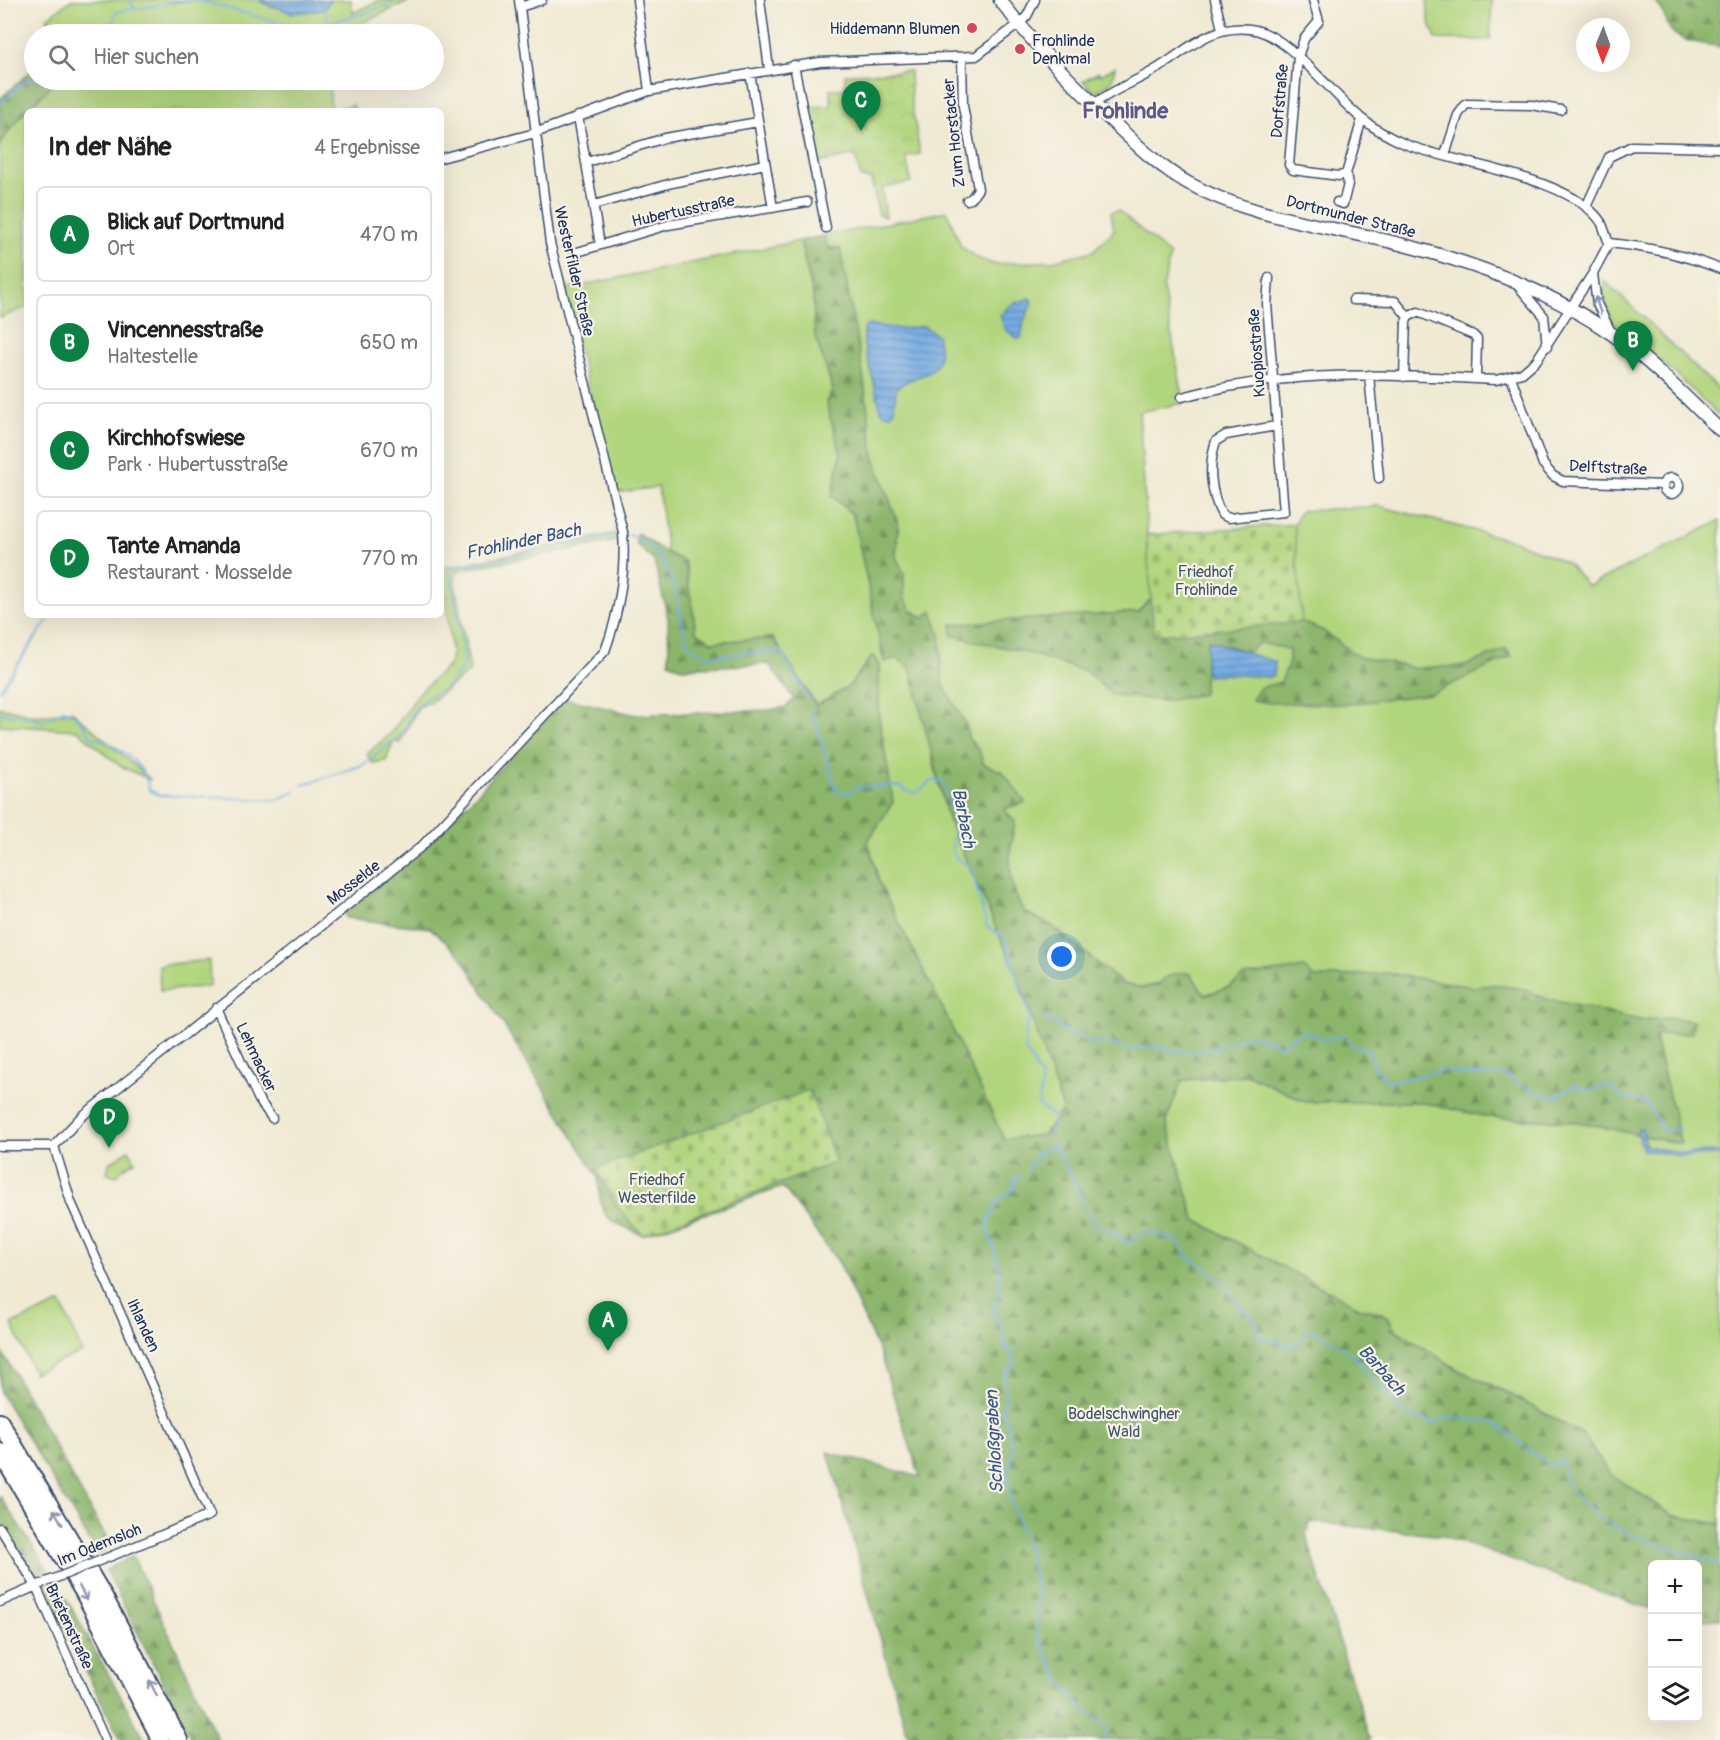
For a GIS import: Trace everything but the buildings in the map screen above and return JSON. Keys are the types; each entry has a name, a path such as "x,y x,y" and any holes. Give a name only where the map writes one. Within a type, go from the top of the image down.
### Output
{"highway":[{"path":"0,1422 103,1595 179,1740"},
{"path":"0,1452 84,1593 160,1740"}],"main road":[{"name":"Dortmunder Straße","path":"1000,0 1019,24 1094,104 1166,168 1207,192 1280,215 1443,256 1513,281 1570,309 1612,334 1667,379 1720,430"}],"street":[{"path":"519,3 542,0"},
{"path":"637,0 649,91"},
{"path":"760,0 769,69"},
{"path":"444,157 535,133 649,91 794,65 846,60 976,56 1019,24 1027,16 1035,0"},
{"path":"1215,0 1222,30"},
{"path":"1182,397 1272,380 1318,375 1511,377 1530,368 1547,347 1609,243 1601,222 1586,207 1550,187 1404,143 1362,119 1298,57 1304,39 1319,21 1313,0"},
{"name":"Westerfilder Straße","path":"519,3 550,243 616,493 624,544"},
{"name":"Dorfstraße","path":"1094,104 1115,89 1152,72 1199,38 1222,30 1250,28 1268,34 1298,57 1289,165 1293,170 1339,176 1346,174"},
{"name":"Zum Horstacker","path":"962,58 963,106 978,189 971,199 967,200"},
{"path":"794,65 826,228"},
{"path":"750,73 773,208"},
{"path":"1445,155 1458,115 1466,104 1531,105 1561,110"},
{"path":"578,117 588,162 600,245"},
{"path":"1337,202 1343,204 1348,184 1346,174 1362,119"},
{"path":"588,162 665,138 759,122"},
{"path":"1586,207 1609,157 1632,146 1720,148"},
{"name":"Hubertusstraße","path":"594,205 672,183 765,164"},
{"name":"Hubertusstraße","path":"574,253 668,225 807,202"},
{"path":"1609,243 1649,247 1687,255 1720,269"},
{"path":"1593,273 1597,304 1612,334"},
{"name":"Kuopiostraße","path":"1269,278 1267,304 1284,512 1229,518 1222,515 1215,503 1211,471 1216,441 1226,435 1276,426"},
{"path":"1513,281 1544,316 1547,347"},
{"path":"1353,300 1395,301 1408,317 1404,377"},
{"path":"1408,317 1418,312 1473,334 1478,347 1476,378"},
{"path":"1369,375 1379,478"},
{"name":"Delftstraße","path":"1511,377 1543,464 1553,476 1563,481 1663,485"},
{"name":"Mosselde","path":"54,1146 80,1118 422,846 563,698 605,651 615,624 624,544"},
{"name":"Lehmacker","path":"216,1008 259,1100 272,1118"},
{"path":"0,1146 54,1146"},
{"name":"Ihlanden","path":"54,1146 71,1202 210,1515"},
{"name":"Im Odemsloh","path":"0,1602 210,1515"},
{"name":"Brietenstraße","path":"0,1528 36,1586 105,1740"}],"green space":[{"path":"71,0 258,0 271,7 324,10 330,0 351,0 353,13 380,0 412,0 360,24 51,24 47,18"},
{"path":"1427,0 1492,0 1490,40 1436,39 1429,21"},
{"path":"1653,0 1720,0 1720,47 1693,42 1674,34 1667,25 1663,12"},
{"path":"1115,67 1112,81 1095,93 1083,81 1099,72 1101,75"},
{"path":"910,71 911,99 920,154 906,157 911,182 882,188 886,217 879,215 871,179 861,178 855,155 813,164 802,107 831,106 830,89 845,89 845,74"},
{"path":"24,77 24,90 47,90 29,108 24,108 24,113 0,144 0,99"},
{"path":"47,90 330,90 331,108 29,108"},
{"path":"24,113 24,308 0,318 0,144"},
{"path":"1118,210 1170,255 1163,288 1184,403 1139,412 1154,634 1301,622 1294,524 1301,511 1379,506 1515,541 1567,563 1588,586 1720,521 1720,1524 1674,1516 1610,1474 1582,1434 1506,1392 1458,1370 1394,1329 1389,1319 1382,1313 1362,1309 1195,1220 1166,1121 1182,1080 1248,1075 1306,1102 1420,1102 1488,1117 1579,1122 1680,1143 1654,1035 1692,1033 1671,1018 1639,1020 1546,999 1524,989 1494,985 1472,987 1363,974 1315,978 1244,976 1229,987 1204,995 1191,974 1142,988 1123,984 1052,926 1024,912 1011,879 1010,857 1015,822 1003,809 1025,802 1003,772 983,764 979,750 968,738 966,725 942,683 940,635 932,612 924,618 911,610 904,597 904,574 896,557 898,524 874,457 862,368 839,248 829,248 823,236 947,211 961,246 975,257 993,264 1052,261 1093,251 1114,230 1111,212"},
{"name":"Bodelschwingher Wald","path":"823,236 829,248 840,248 862,368 874,457 898,524 896,557 904,574 904,597 911,610 923,618 932,611 940,635 942,683 966,725 968,738 979,750 983,764 1003,772 1025,802 1004,809 1015,822 1010,857 1011,879 1024,912 1052,926 1123,984 1142,988 1158,985 1172,975 1186,973 1191,974 1205,995 1229,987 1244,976 1304,968 1315,978 1387,973 1472,987 1494,985 1524,989 1546,999 1639,1020 1671,1018 1694,1021 1692,1033 1654,1035 1681,1144 1579,1122 1488,1117 1420,1102 1306,1102 1248,1075 1182,1080 1166,1121 1195,1220 1362,1309 1382,1313 1392,1323 1394,1329 1458,1370 1506,1392 1582,1434 1610,1474 1674,1516 1720,1524 1720,1619 1702,1620 1702,1560 1648,1560 1648,1609 1444,1536 1311,1522 1306,1534 1370,1740 909,1740 828,1452 920,1477 880,1354 839,1263 783,1187 643,1235 612,1221 603,1210 598,1177 461,956 430,928 346,918 344,912 405,865 478,793 563,698 636,715 769,710 786,707 794,699 769,664 681,668 669,662 668,618 654,561 636,544 637,533 685,562 696,632 712,642 773,638 816,706 848,687 873,655 879,666 879,717 893,802 868,841 880,885 943,1009 1004,1139 1043,1135 1063,1109 1017,975 948,819 910,668 897,658 884,662 853,515 832,496 841,454 826,402 833,389 815,336 813,295 800,241"},
{"path":"800,241 813,295 815,336 833,389 826,402 841,454 832,496 853,515 884,661 897,658 910,667 948,819 1017,975 1063,1109 1043,1135 1004,1140 943,1009 880,885 868,841 893,802 879,717 879,666 873,655 848,687 817,706 773,638 712,642 696,632 685,562 667,553 658,487 616,493 563,289"},
{"path":"1605,281 1720,391 1720,417 1673,372 1612,321 1603,297"},
{"name":"Friedhof Frohlinde","path":"1294,524 1302,622 1154,635 1146,535"},
{"path":"623,532 616,541 459,570 454,580 470,671 429,703 418,707 400,743 393,742 386,761 372,763 367,754 391,733 419,693 449,665 452,655 444,568"},
{"path":"1151,599 1155,635 1302,622 1322,630 1359,657 1414,668 1465,666 1506,649 1512,656 1431,694 1347,704 1270,703 1252,700 1260,688 1281,682 1289,662 1289,649 1259,643 1248,652 1208,640 1203,694 1164,701 1112,695 1087,672 1025,652 952,636 952,624 1137,612"},
{"path":"0,707 37,716 72,711 151,780 120,766 77,730 0,725"},
{"path":"209,960 210,986 160,991 159,965"},
{"name":"Friedhof Westerfilde","path":"809,1090 836,1162 643,1235 619,1209 596,1169"},
{"path":"129,1150 135,1161 120,1171 117,1176 107,1173 109,1163"},
{"path":"61,1303 82,1352 34,1373 12,1324"},
{"path":"0,1348 111,1546 98,1555 0,1392"},
{"path":"0,1496 63,1593 145,1740 121,1740 38,1578 0,1522"},
{"path":"133,1556 218,1740 192,1740 106,1570"}],"water":[{"path":"258,0 330,0 324,10 292,13"},
{"path":"1030,298 1032,303 1024,321 1021,338 1018,339 1005,329 1000,315 1013,304"},
{"path":"868,325 902,329 923,326 937,335 938,361 934,368 896,389 894,412 888,415 881,411 864,345 864,328"},
{"path":"1208,640 1275,662 1274,675 1270,677 1222,674 1208,676 1205,668"},
{"path":"1642,1128 1646,1146 1682,1153 1720,1152 1720,1155 1681,1156 1643,1150 1637,1130"}],"waterway":[{"path":"130,0 134,8"},
{"path":"107,24 113,21 116,13 120,11 193,0"},
{"path":"197,0 285,24"},
{"path":"323,24 367,13 398,0"},
{"path":"324,10 329,23"},
{"path":"0,103 24,82"},
{"name":"Frohlinder Bach","path":"302,785 363,765 402,734 415,709 427,698 445,688 462,669 464,659 450,569 618,535"},
{"name":"Barbach","path":"629,535 644,542 656,552 665,565 677,596 687,644 707,656 781,651 809,700"},
{"path":"0,690 49,618"},
{"name":"Barbach","path":"812,709 836,791 848,793 857,787 901,786 906,791 917,793 931,781 943,781 954,819 953,851 955,856 969,865 972,870 987,927 1004,936 1030,1018 1026,1027 1025,1049 1042,1079 1039,1105 1055,1118 1049,1133"},
{"name":"Frohlinder Bach","path":"0,713 43,722 63,710 72,714 80,720 91,737 120,749 136,763 147,780 149,790 159,795 278,800 295,791"},
{"path":"1044,1018 1057,1023 1063,1031 1075,1033 1083,1041 1111,1044 1130,1050 1146,1046 1190,1052 1206,1050 1250,1036 1267,1039 1280,1046 1301,1032 1308,1032 1322,1039 1344,1036 1352,1045 1369,1050 1373,1066 1389,1082 1445,1070 1466,1075 1506,1075 1530,1090 1558,1097 1574,1085 1587,1090 1611,1086 1623,1099 1645,1103 1664,1130 1680,1130"},
{"name":"Barbach","path":"1052,1144 1077,1184 1080,1199 1097,1227 1111,1231 1130,1244 1131,1240 1145,1231 1177,1240 1187,1256 1218,1277 1247,1314 1253,1316 1262,1341 1275,1340 1290,1347 1297,1345 1305,1332 1315,1330 1353,1355 1399,1409 1410,1416 1433,1423 1450,1417 1493,1422 1548,1465 1555,1465 1561,1460 1567,1483 1596,1515 1635,1536 1720,1564"},
{"name":"Schloßgraben","path":"1027,1169 1035,1161 1035,1155 1053,1146"},
{"name":"Schloßgraben","path":"1020,1175 1014,1180 1014,1189 999,1199 987,1225 996,1257 999,1281 999,1292 991,1312 1002,1326 1005,1347 1012,1352 1013,1365 1005,1374 1006,1397 1002,1410 1008,1424 1012,1450 1007,1472 1011,1502 1027,1544 1038,1597 1037,1634 1059,1679 1079,1705 1105,1726 1106,1740"}],"place":[{"name":"Hiddemann Blumen","path":"972,28"},
{"name":"Frohlinde Denkmal","path":"1020,49"},
{"name":"Kirchhofswiese","path":"861,131"},
{"name":"Vincennesstraße","path":"1633,371"},
{"name":"Tante Amanda","path":"109,1148"},
{"name":"Blick auf Dortmund","path":"608,1351"}],"district":[{"name":"Frohlinde","path":"1125,110"}]}
